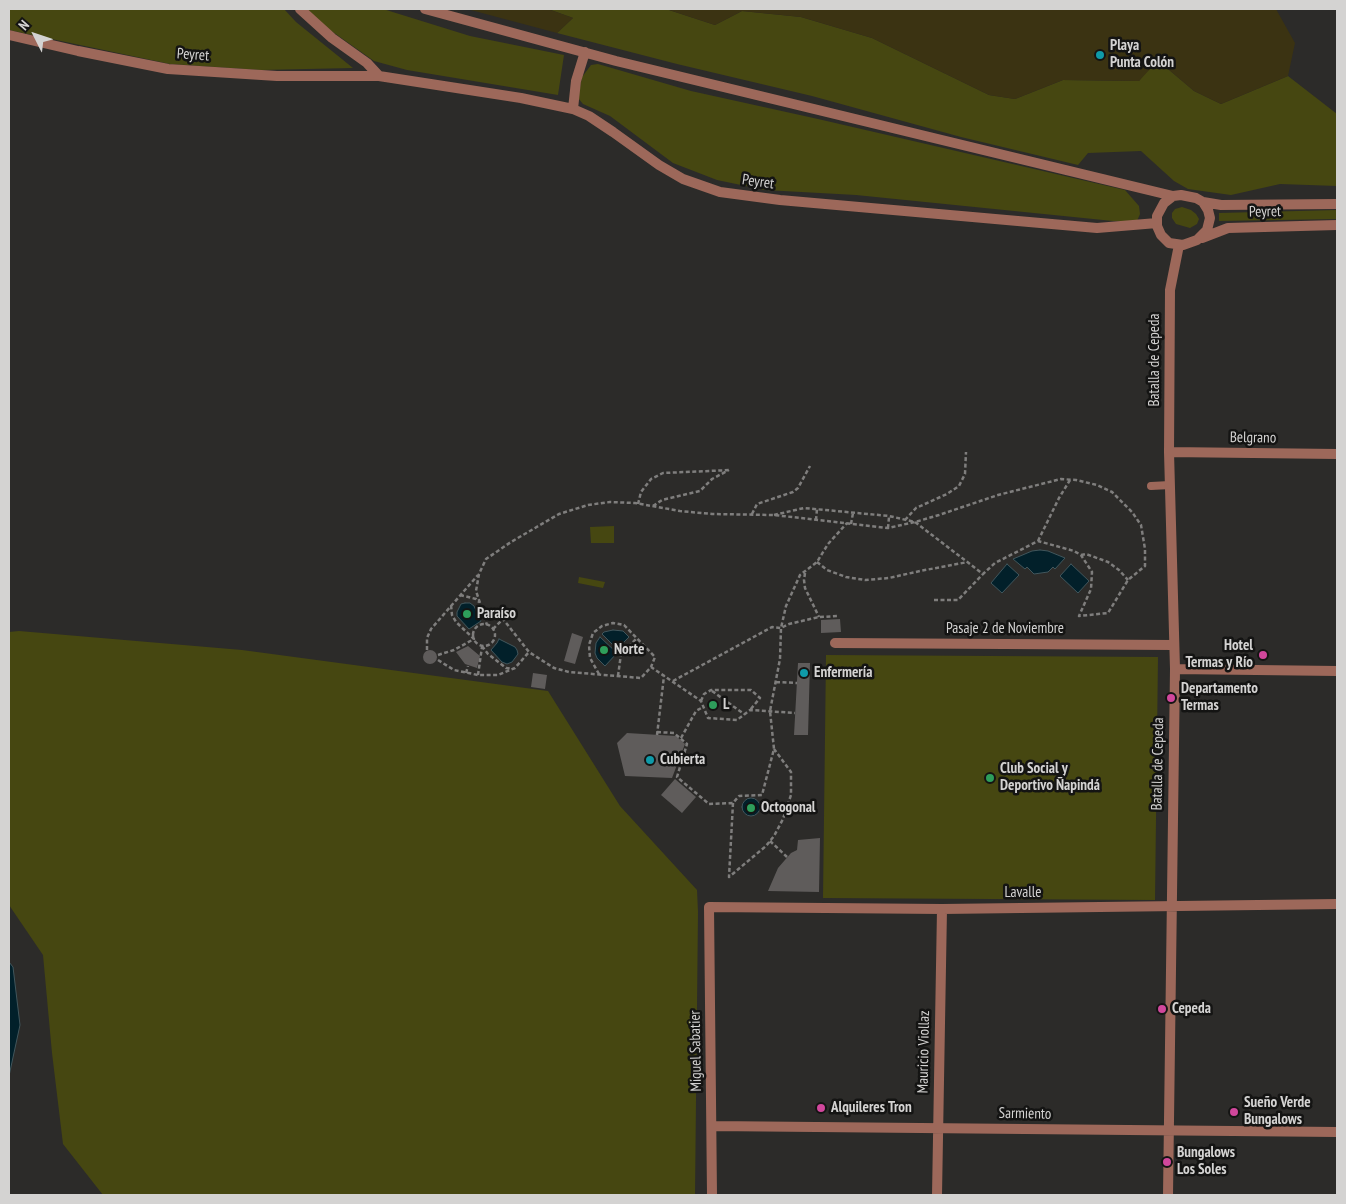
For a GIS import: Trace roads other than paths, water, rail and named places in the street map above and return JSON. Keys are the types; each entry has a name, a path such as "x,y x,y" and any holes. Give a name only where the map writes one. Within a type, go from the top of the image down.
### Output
{"street":[{"path":"300,9 332,38 367,63 379,76"},
{"path":"425,9 586,52 1173,196 1181,195 1196,198 1203,202 1208,210 1210,218 1207,230 1196,240 1183,246 1169,243 1161,235 1157,223 1157,216 1164,203 1173,196"},
{"name":"Peyret","path":"9,35 168,69 277,76 379,76 521,98 573,109 589,116 659,165 683,179 720,192 780,200 1097,228 1157,223"},
{"path":"573,109 576,81 586,52"},
{"name":"Peyret","path":"1203,202 1221,205 1337,204"},
{"name":"Peyret","path":"1196,240 1228,228 1337,225"},
{"name":"Batalla de Cepeda","path":"1168,1195 1175,669 1169,452 1170,290 1179,245"},
{"name":"Belgrano","path":"1169,452 1337,454"},
{"name":"Pasaje 2 de Noviembre","path":"835,643 1174,645"},
{"path":"1175,669 1337,671"},
{"name":"Lavalle","path":"709,907 942,909 1337,904"},
{"name":"Miguel Sabatier","path":"709,907 712,1195"},
{"name":"Mauricio Viollaz","path":"937,1195 942,909"},
{"name":"Sarmiento","path":"712,1126 1337,1132"}],"lane":[{"path":"1151,486 1170,485"}],"water":[{"path":"1040,550 1065,558 1055,569 1053,567 1048,572 1034,574 1027,567 1025,569 1013,559 1032,551"},
{"path":"1007,564 1019,575 1002,593 991,583"},
{"path":"1071,564 1089,581 1078,593 1060,576"},
{"name":"Paraíso","path":"470,603 474,606 481,621 469,629 457,616 461,604"},
{"name":"Norte","path":"613,630 623,631 629,637 617,649 602,634"},
{"name":"Norte","path":"600,637 617,653 605,666 595,653 596,643"},
{"name":"Paraíso","path":"499,639 515,647 517,650 518,654 512,662 507,664 502,662 491,650"},
{"name":"Octogonal","path":"751,798 759,803 760,807 755,815 751,816 743,811 742,807 747,799"},
{"path":"9,962 13,967 20,1025 9,1076"}],"place":[{"name":"Playa Punta Colón","path":"1100,55"},
{"name":"Paraíso","path":"467,614"},
{"name":"Norte","path":"604,650"},
{"name":"Hotel Termas y Río","path":"1263,655"},
{"name":"Enfermería","path":"804,673"},
{"name":"Departamento Termas","path":"1171,698"},
{"name":"L","path":"713,705"},
{"name":"Cubierta","path":"650,760"},
{"name":"Club Social y Deportivo Ñapindá","path":"990,778"},
{"name":"Octogonal","path":"751,808"},
{"name":"Cepeda","path":"1162,1009"},
{"name":"Alquileres Tron","path":"821,1108"},
{"name":"Sueño Verde Bungalows","path":"1234,1112"},
{"name":"Bungalows Los Soles","path":"1167,1162"}]}
